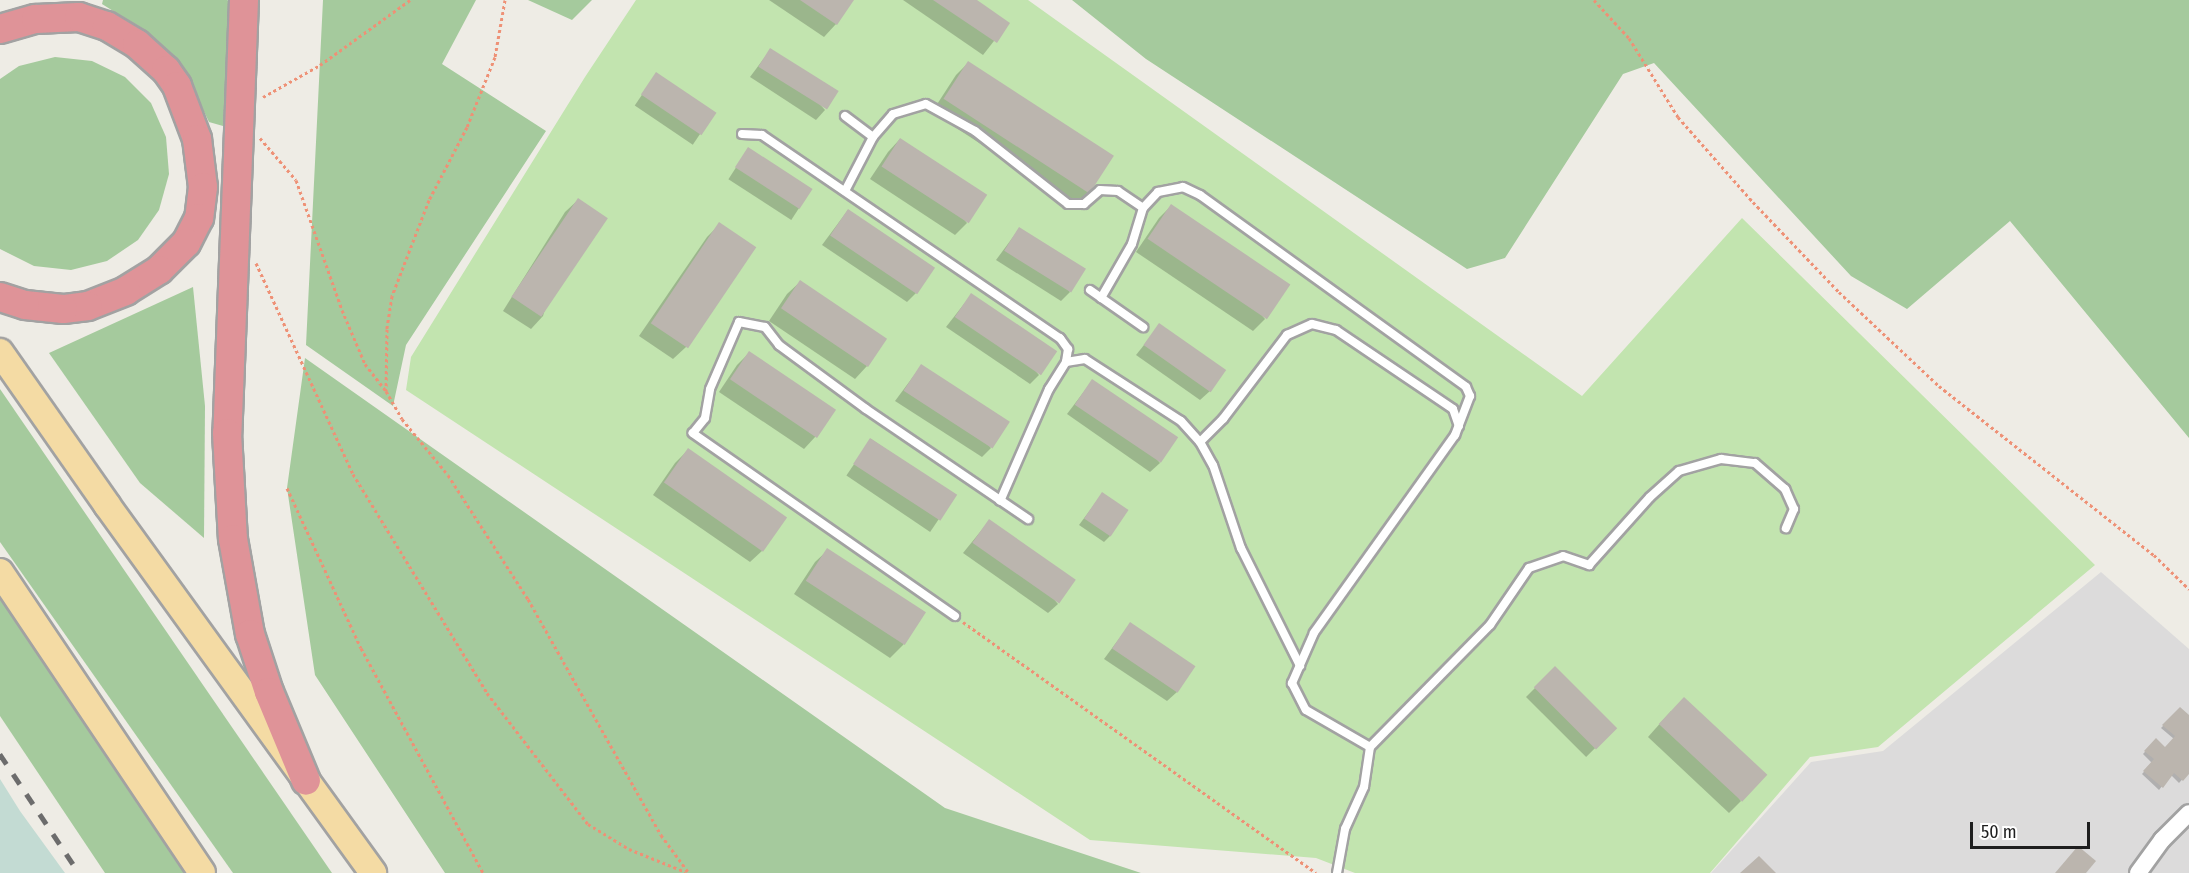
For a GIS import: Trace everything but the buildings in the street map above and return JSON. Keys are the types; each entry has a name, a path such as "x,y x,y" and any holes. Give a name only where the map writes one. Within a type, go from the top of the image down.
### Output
{"highway":[{"path":"244,0 227,423 233,539 250,634 269,692 306,781"},
{"path":"0,29 36,19 79,17 107,26 138,44 166,70 177,86 197,139 203,187 199,218 186,243 159,270 126,291 88,306 63,309 25,305 0,297"}],"main road":[{"path":"0,351 373,873"},
{"path":"0,572 202,873"}],"street":[{"path":"2138,873 2162,840 2189,813"}],"lane":[{"path":"845,191 873,137 894,114 926,104 975,131 1068,204 1084,204 1100,190 1118,191 1143,208"},
{"path":"845,116 873,137"},
{"path":"742,134 762,135 1060,338 1068,349 1066,362 1049,389 1000,501"},
{"path":"1101,298 1132,244 1143,208 1158,192 1183,187 1200,195 1466,387 1470,396 1459,426 1314,633 1292,683 1306,710 1370,747"},
{"path":"1090,290 1143,327"},
{"path":"955,616 693,433 705,418 710,389 739,322 765,327 779,345 866,410 1028,519"},
{"path":"1200,442 1223,419 1287,335 1312,324 1336,330 1453,409 1459,426"},
{"path":"1066,362 1085,358 1180,422 1200,442 1213,465 1241,548 1300,666"},
{"path":"1337,873 1345,830 1364,788 1370,747 1490,625 1529,568 1563,556 1588,565 1650,497 1679,471 1721,459 1755,463 1785,489 1794,509 1786,528"}],"path":[{"path":"410,0 320,65 240,109 263,142 296,180 342,310 365,364 402,419 448,476 528,599 661,835 688,873"},
{"path":"386,392 387,329 392,296 429,200 467,127 495,57 505,0"},
{"path":"1595,1 1629,38 1678,117 1753,202 1839,292 1939,386 2154,555 2189,589"},
{"path":"253,254 353,474 487,693 588,824 629,849 688,873"},
{"path":"287,488 361,648 483,873"},
{"path":"941,606 1316,873"}],"shaded area":[{"path":"2101,572 2189,649 2189,873 1711,873 1811,762 1883,751"},
{"path":"0,779 20,811 65,873 0,873"}],"green space":[{"path":"103,0 227,0 233,3 230,128 209,122 183,68 148,33 102,4"},
{"path":"323,0 476,0 442,64 546,131 406,345 393,406 306,345"},
{"path":"528,0 592,0 572,20"},
{"path":"636,0 1028,0 1582,396 1742,218 2095,565 1878,747 1810,757 1710,873 1355,873 1316,858 1090,840 406,390 411,357 585,77"},
{"path":"1072,0 2189,0 2189,438 2010,221 1907,309 1851,276 1654,63 1623,74 1505,258 1467,269 1146,59"},
{"path":"55,57 92,61 125,77 151,103 166,137 169,174 159,210 138,240 107,261 71,270 34,266 0,249 0,79 19,66"},
{"path":"193,287 205,406 204,538 140,483 49,353"},
{"path":"305,358 945,808 1141,873 445,873 315,675 287,488"},
{"path":"0,389 332,873 233,873 0,542"},
{"path":"0,596 188,873 105,873 0,716"}],"railway":[{"path":"0,754 79,873"}]}
